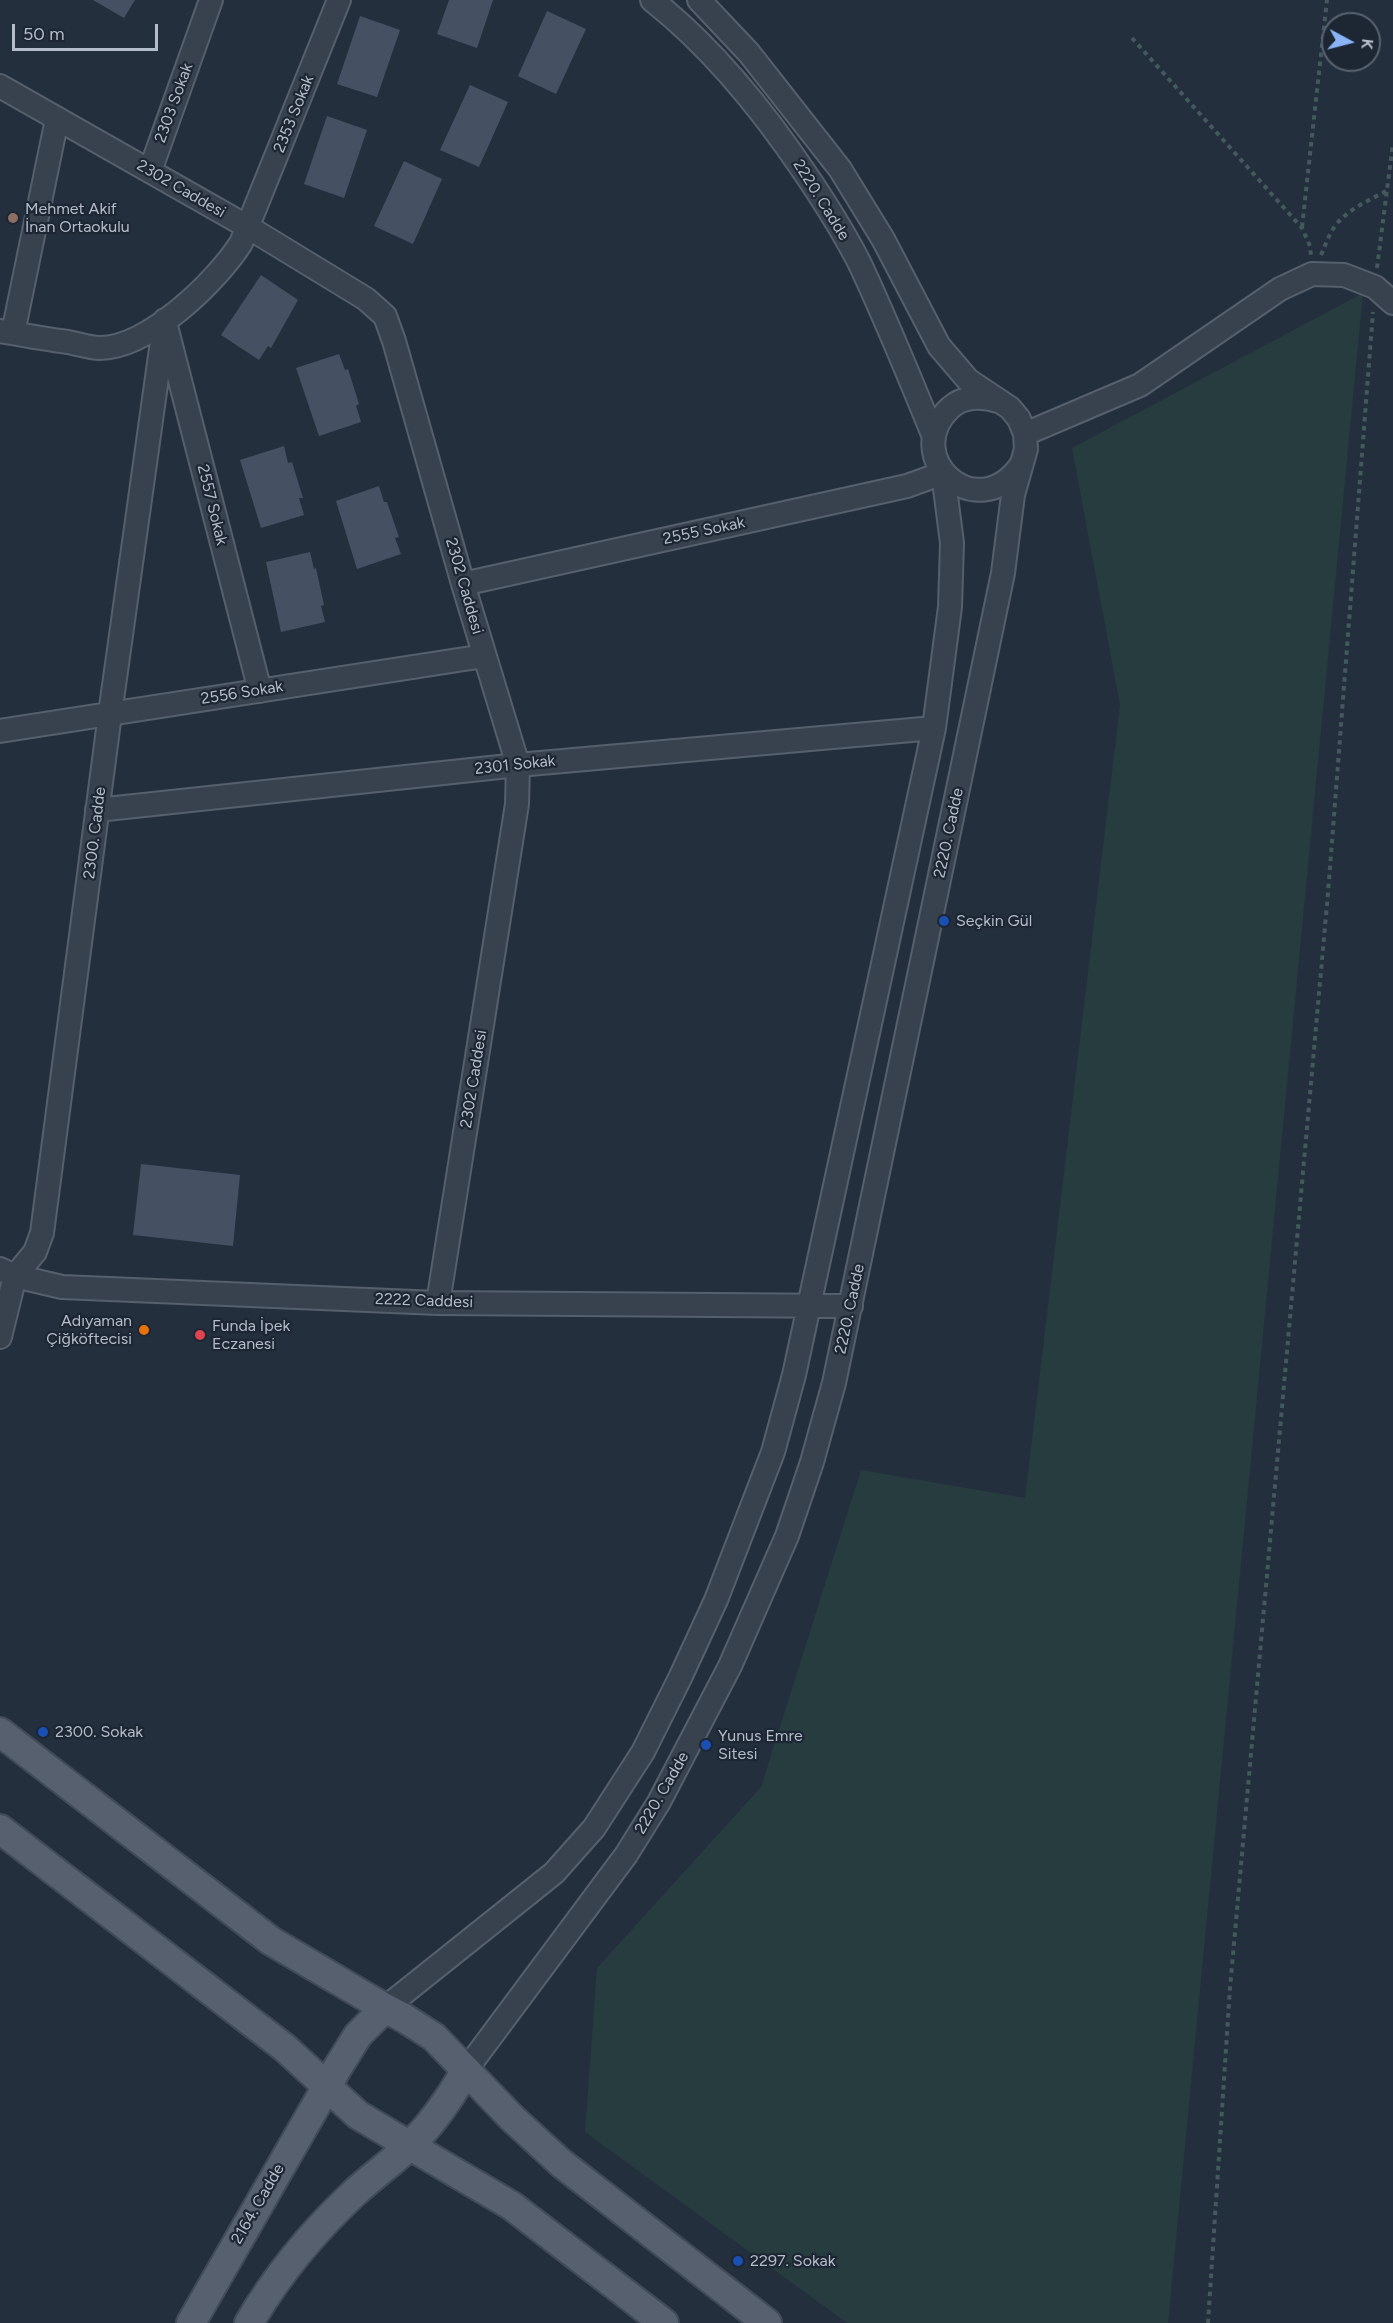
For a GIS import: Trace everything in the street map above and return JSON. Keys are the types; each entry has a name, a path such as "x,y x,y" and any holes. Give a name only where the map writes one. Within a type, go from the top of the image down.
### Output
{"main road":[{"path":"0,1732 271,1941 434,2037 512,2118 561,2163 767,2323"},
{"path":"0,1829 285,2048 358,2115 512,2206 664,2323"},
{"path":"327,2087 358,2035 385,2008"},
{"path":"249,2323 285,2268 314,2234 353,2194 410,2146 433,2121 451,2096 465,2070"},
{"name":"2164. Cadde","path":"191,2323 275,2173 327,2087"}],"street":[{"name":"2303 Sokak","path":"150,171 211,0"},
{"name":"2353 Sokak","path":"7,332 101,348 124,343 165,320 217,276 231,259 248,227 339,0"},
{"name":"2220. Cadde","path":"385,2008 554,1873 594,1828 643,1752 703,1629 747,1523 776,1441 794,1375 934,728 950,607 952,543 943,473 935,459 934,437 858,260 821,197 776,129 730,74 652,0"},
{"name":"2220. Cadde","path":"465,2070 626,1855 659,1802 730,1666 787,1536 812,1462 834,1383 851,1306 1003,573 1013,495 1026,449 1025,434 1019,419 1010,408 968,380 939,346 883,239 840,169 749,53 699,0"},
{"name":"2302 Caddesi","path":"0,86 248,227 366,299 385,316 394,341 463,585 518,765 518,804 438,1303"},
{"path":"7,332 57,119"},
{"path":"1025,434 1140,385 1280,289 1312,274 1344,275 1375,287 1393,303"},
{"name":"2557 Sokak","path":"165,320 260,691"},
{"name":"2300. Cadde","path":"0,1337 8,1272 35,1252 42,1233 110,714 165,320"},
{"path":"934,437 935,429 943,415 954,405 967,399 982,397 997,400 1010,408"},
{"path":"943,473 954,483 969,489 984,490 999,486 1012,477 1022,464"},
{"name":"2555 Sokak","path":"463,585 907,486 943,473"},
{"name":"2556 Sokak","path":"0,731 484,656"},
{"name":"2301 Sokak","path":"98,810 518,765 934,728"},
{"name":"2222 Caddesi","path":"8,1272 62,1287 438,1303 851,1306"}],"path":[{"path":"1302,228 1328,0"},
{"path":"1132,38 1302,228 1310,246 1312,274"},
{"path":"1208,2323 1230,1988 1329,881 1375,287 1393,143"},
{"path":"1312,274 1333,227 1360,205 1387,191"}],"green space":[{"path":"1363,293 1168,2323 847,2323 585,2132 597,1968 761,1787 861,1470 1025,1498 1120,705 1072,448"}],"building":[{"path":"93,0 135,0 124,18"},
{"path":"449,0 493,0 477,48 437,34"},
{"path":"547,11 586,29 556,94 518,76"},
{"path":"360,16 400,30 377,97 337,84"},
{"path":"470,85 508,102 479,167 440,150"},
{"path":"327,116 367,130 344,198 304,184"},
{"path":"404,161 442,179 413,244 374,226"},
{"path":"261,275 298,300 271,348 268,346 259,360 221,335"},
{"path":"339,354 345,370 348,369 359,404 356,406 361,422 319,436 296,368"},
{"path":"284,446 288,463 292,462 303,498 299,498 304,515 261,528 240,460"},
{"path":"379,486 399,537 395,538 401,554 357,569 336,501"},
{"path":"310,552 324,605 321,606 325,622 281,632 266,562"},
{"path":"141,1164 240,1175 233,1246 133,1235"}],"place":[{"name":"Mehmet Akif İnan Ortaokulu","path":"13,218"},
{"name":"Seçkin Gül","path":"944,921"},
{"name":"Adıyaman Çiğköftecisi","path":"144,1330"},
{"name":"Funda İpek Eczanesi","path":"200,1335"},
{"name":"2300. Sokak","path":"43,1732"},
{"name":"Yunus Emre Sitesi","path":"706,1745"},
{"name":"2297. Sokak","path":"738,2261"}]}
